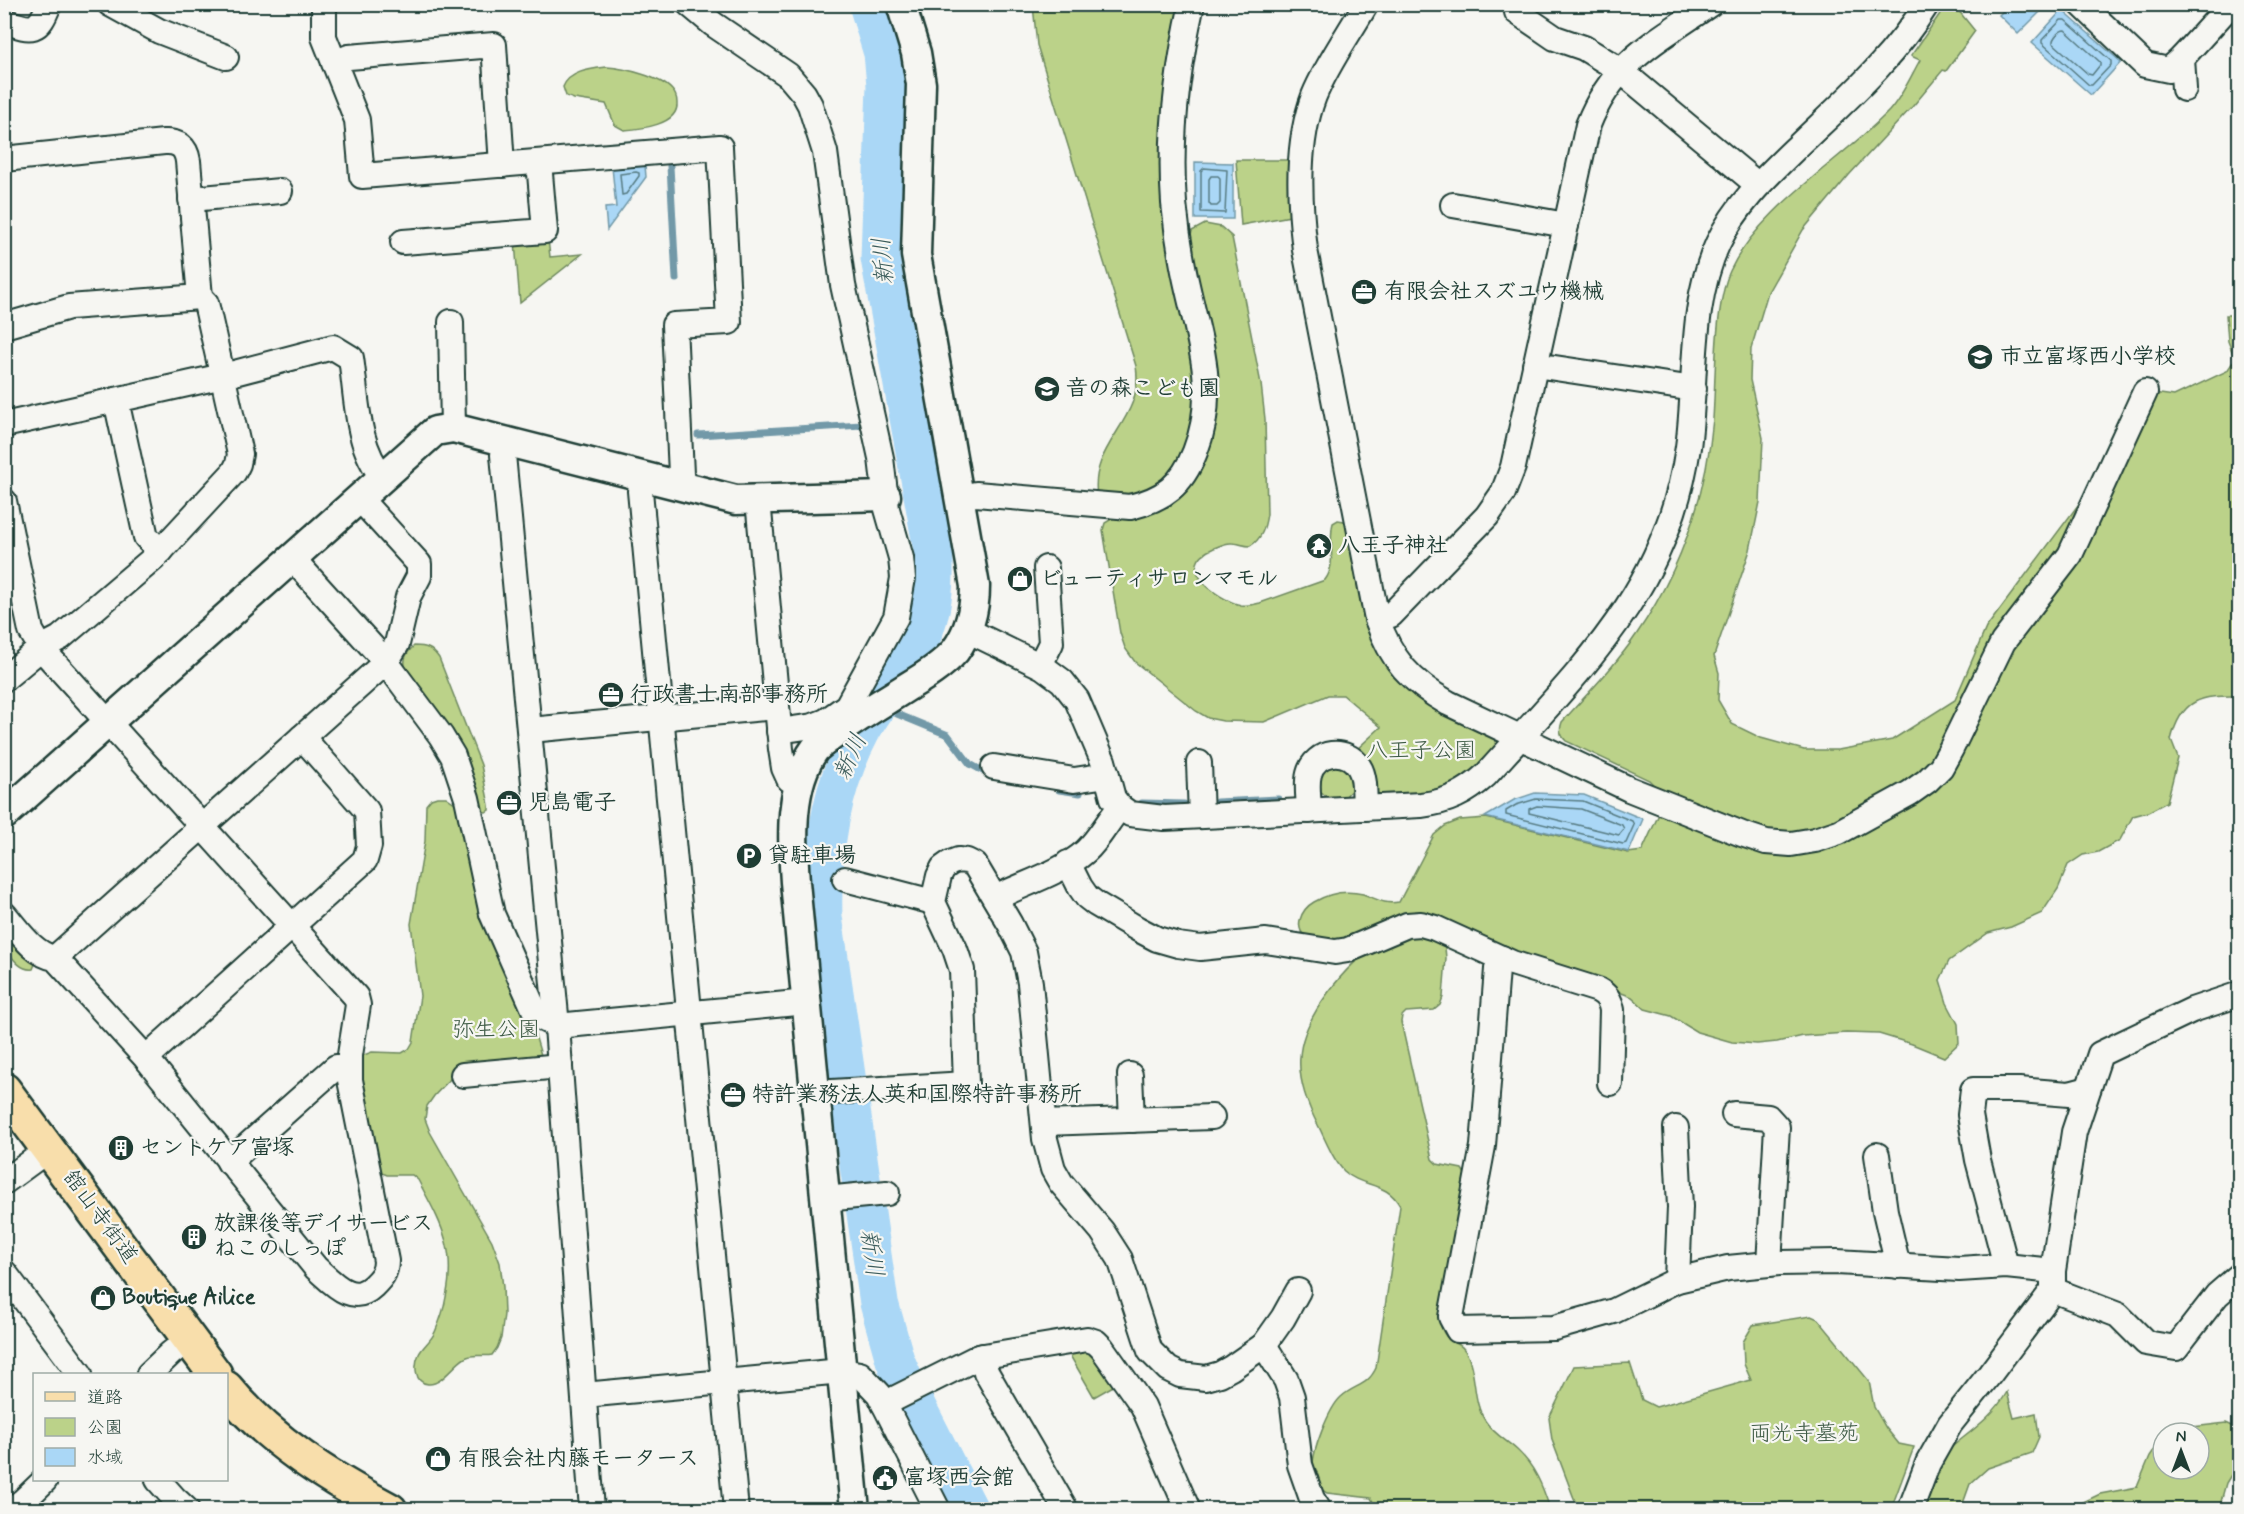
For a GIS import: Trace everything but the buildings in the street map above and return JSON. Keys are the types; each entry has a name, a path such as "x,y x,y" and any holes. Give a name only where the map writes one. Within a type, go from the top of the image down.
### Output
{"main road":[{"name":"舘山寺街道","path":"4,1090 214,1373"},
{"path":"228,1390 288,1447 330,1477 390,1509"}],"street":[{"path":"4,21 29,29 37,27 49,4"},
{"path":"110,4 159,31 226,57"},
{"path":"324,4 324,37 357,120 362,176 720,147 729,322 674,325 681,474 678,486"},
{"path":"530,730 662,718 778,719 813,726 847,706 896,617 903,578 901,558 887,509 881,458 843,285 825,152 810,105 788,75 713,24 689,4"},
{"path":"855,1509 842,1371 835,1198 825,1093 807,1002 793,849 794,823 801,782 807,760 814,749 942,664 954,651 967,630 975,603 975,586 960,497 916,255 921,84 916,53 901,4"},
{"path":"960,497 976,494 1130,507 1150,503 1167,493 1181,479 1191,462 1202,435 1207,408 1207,379 1179,244 1174,201 1173,155 1179,69 1192,4"},
{"path":"1366,4 1327,70 1314,96 1306,123 1301,205 1305,250 1377,619 1383,637 1409,676 1448,703 1629,789 1766,842 1791,844 1815,840 1839,832 1910,793 1927,782 1941,767 2003,642 2070,555 2145,392"},
{"path":"1377,619 1391,615 1487,516 1503,493 1513,467 1588,125 1606,88 1634,57 1710,4"},
{"path":"967,630 1040,665 1062,681 1077,700 1100,751 1113,798 1130,814 1164,818 1439,803 1472,788 1599,649 1629,606 1650,569 1674,511 1682,480 1688,449 1699,311 1710,265 1729,222 1758,185 1883,64 1912,29 1927,4"},
{"path":"2081,4 2145,65 2169,70 2230,4"},
{"path":"1515,15 1555,38 1584,48 1620,70 1758,185"},
{"path":"334,63 350,57 494,45 502,165"},
{"path":"2182,58 2184,89"},
{"path":"4,159 173,142 187,153 200,297 206,303 240,454 234,472 161,551 60,638 41,648 4,679"},
{"path":"403,242 545,231 539,162"},
{"path":"191,199 280,191"},
{"path":"1453,205 1566,225"},
{"path":"4,326 69,306 200,297"},
{"path":"451,322 453,428"},
{"path":"4,425 223,376 333,346 351,358 363,440 373,466 383,477"},
{"path":"1535,365 1694,389"},
{"path":"116,400 146,537 161,551"},
{"path":"4,815 435,431 453,428 727,499 886,496"},
{"path":"507,442 503,455 557,1026 592,1509"},
{"path":"644,477 640,491 736,1509"},
{"path":"55,958 386,662 397,644 408,597 419,576 419,564 359,498"},
{"path":"758,500 784,768 789,779 801,782"},
{"path":"4,501 12,573 32,632 41,648 356,998 357,1013 349,1067 386,1262 382,1277 360,1295 353,1295 327,1277 297,1247 146,1058 55,958 47,957 34,947 4,914"},
{"path":"292,558 386,662 441,736 453,756 467,798 486,891 496,925 537,1016 557,1026 807,1002"},
{"path":"1040,665 1051,643 1046,568"},
{"path":"146,1058 360,866 368,854 367,811 302,737"},
{"path":"1309,811 1309,771 1323,756 1334,753 1345,754 1361,769 1365,808"},
{"path":"1199,763 1201,816"},
{"path":"994,767 1074,780 1107,775"},
{"path":"995,898 1068,863 1087,850 1120,807"},
{"path":"825,1093 966,1084 962,970 933,902 943,868 958,860 967,861 975,866 1018,938 1028,968 1044,1123 1048,1154 1053,1169 1061,1183 1107,1238 1120,1259 1144,1339 1150,1351 1158,1361 1180,1375 1206,1378 1220,1374 1264,1345 1298,1291"},
{"path":"1068,863 1080,887 1096,904 1157,939 1178,945 1200,948 1266,941 1335,952 1360,946 1407,925 1421,924 1502,958 1598,990 1605,994 1612,1011 1610,1083"},
{"path":"845,879 933,902"},
{"path":"1502,958 1497,969 1483,1146 1451,1317 1458,1330 1554,1328 1614,1311 1677,1280 1728,1268 1837,1262 1959,1269 2006,1266 2053,1280 2118,1315 2146,1343 2176,1348 2217,1295 2240,1275"},
{"path":"1910,1509 1928,1463 1950,1424 1990,1374 2053,1280 2074,1132 2100,1054 2192,1010 2240,994"},
{"path":"463,1075 560,1066"},
{"path":"229,1162 336,1067 349,1067"},
{"path":"1130,1075 1132,1120"},
{"path":"2006,1266 1978,1160 1970,1115 1973,1090 2019,1090 2069,1094 2088,1089"},
{"path":"1734,1114 1768,1117 1777,1127 1768,1264"},
{"path":"1044,1123 1212,1117"},
{"path":"1676,1128 1680,1207 1677,1280"},
{"path":"4,1182 49,1149"},
{"path":"1877,1155 1885,1211 1898,1266"},
{"path":"835,1198 887,1193"},
{"path":"4,1272 79,1373"},
{"path":"150,1373 189,1339"},
{"path":"887,1403 983,1356 1078,1339 1096,1342 1143,1406 1188,1509"},
{"path":"1264,1345 1286,1380 1292,1397 1300,1465 1312,1499 1319,1509"},
{"path":"983,1356 986,1372 1066,1509"},
{"path":"584,1395 842,1371 860,1374 887,1403 938,1509"},
{"path":"4,1499 12,1509 43,1481"},
{"path":"161,1481 174,1498 187,1509"}],"green space":[{"path":"1033,5 1182,5 1175,35 1197,406 1183,451 1170,475 1146,492 1130,497 1097,496 1097,477 1101,461 1133,402 1137,385 1136,366 1037,45"},
{"path":"1946,5 1954,5 1975,31 1946,71 1943,70 1803,230 1768,292 1751,349 1750,380 1763,438 1760,502 1750,550 1714,656 1719,673 1718,700 1732,724 1761,738 1804,750 1838,750 1892,740 1955,700 1986,628 2120,449 2147,392 2174,396 2227,371 2235,359 2228,341 2226,315 2239,315 2239,696 2203,699 2195,702 2180,716 2171,740 2178,758 2167,802 2148,812 2133,816 2120,840 2098,852 2083,855 2068,865 2058,889 2042,913 2011,927 1988,933 1949,961 1940,980 1947,1003 1958,1024 1959,1043 1944,1057 1879,1034 1846,1033 1803,1036 1757,1044 1732,1042 1697,1032 1671,1016 1645,1009 1632,997 1437,922 1358,940 1308,940 1300,929 1300,923 1303,912 1309,905 1326,896 1350,892 1385,902 1399,902 1434,835 1445,826 1460,820 1486,818 1628,853 1642,851 1659,814 1658,789 1649,780 1566,741 1562,737 1562,722 1610,669 1636,635 1652,611 1678,559 1704,477 1713,419 1718,323 1730,271 1743,248 1760,226 1894,105 1920,60 1911,56"},
{"path":"607,67 642,74 667,85 676,96 676,110 672,116 657,124 624,130 615,125 606,104 566,96 563,87 570,77 581,72"},
{"path":"1236,160 1291,160 1290,216 1241,225"},
{"name":"八王子公園","path":"1205,224 1221,227 1232,237 1261,384 1265,419 1267,514 1262,532 1254,543 1250,546 1228,543 1214,548 1202,555 1197,564 1197,572 1210,589 1231,602 1244,605 1260,603 1325,580 1331,567 1333,523 1338,520 1344,521 1361,599 1376,645 1387,665 1402,684 1421,701 1446,716 1492,736 1497,743 1497,747 1467,780 1437,793 1377,797 1355,751 1381,727 1343,695 1328,695 1264,722 1223,721 1208,718 1135,662 1125,648 1120,633 1103,530 1105,523 1200,466 1189,244 1192,231"},
{"path":"548,239 550,257 582,254 520,303 515,242"},
{"path":"414,646 428,648 439,658 481,765 489,805 489,810 486,812 481,811 406,671 406,657"},
{"path":"1327,763 1348,766 1354,787 1344,798 1329,799 1318,789 1317,774"},
{"name":"弥生公園","path":"446,797 459,806 477,891 475,893 531,1021 541,1055 536,1062 452,1077 427,1106 425,1119 430,1132 492,1241 500,1263 504,1314 501,1338 492,1355 468,1357 438,1381 428,1384 423,1383 418,1377 416,1363 421,1351 435,1332 443,1310 449,1280 448,1250 433,1209 418,1180 412,1175 387,1175 380,1172 359,1078 361,1056 372,1052 402,1053 409,1049 413,1042 420,996 411,924 425,841 426,805 431,799"},
{"path":"4,926 33,958 35,964 33,969 20,966 5,948"},
{"path":"1408,931 1441,940 1445,948 1443,997 1440,1005 1434,1010 1406,1012 1401,1022 1432,1159 1437,1164 1462,1169 1465,1174 1439,1318 1445,1335 1461,1346 1468,1356 1479,1406 1486,1422 1529,1463 1550,1509 1372,1509 1374,1504 1371,1498 1327,1493 1318,1487 1314,1476 1315,1453 1331,1411 1341,1397 1369,1379 1376,1368 1400,1206 1388,1192 1344,1171 1333,1156 1311,1111 1305,1093 1300,1057 1303,1042 1317,1009 1340,978 1366,953 1382,942"},
{"name":"両光寺墓苑","path":"1811,1316 1818,1319 1869,1381 1874,1407 1886,1428 1899,1444 1914,1447 1891,1509 1578,1509 1552,1440 1549,1418 1574,1366 1630,1363 1642,1400 1656,1407 1751,1380 1744,1364 1743,1342 1753,1325"},
{"path":"1079,1350 1089,1352 1115,1385 1094,1397 1068,1352"},
{"path":"2007,1392 2014,1418 2036,1413 2039,1437 2032,1453 1988,1468 1970,1484 1961,1509 1915,1510 1928,1476 1938,1459 1984,1420"},
{"path":"2226,1423 2239,1429 2239,1462 2226,1483 2220,1505 2223,1509 2069,1509 2100,1494 2137,1487 2151,1455 2151,1481 2211,1481 2211,1425"}],"water":[{"path":"2009,5 2047,5 2018,34 1999,15"},
{"path":"2062,10 2121,62 2091,95 2032,43"},
{"path":"1195,162 1233,163 1233,219 1195,219"},
{"path":"645,165 646,177 607,230 605,208 616,207 612,167"},
{"path":"1535,793 1584,795 1643,819 1629,852 1485,817 1514,800"}],"waterway":[{"name":"新川","path":"868,4 883,53 886,85 880,258 933,550 934,579 928,620 917,646 866,721 842,775 826,845 823,917 879,1303 895,1360 907,1388 969,1510"},
{"path":"670,166 676,279"},
{"path":"698,435 862,425"},
{"path":"897,714 948,735 970,764 990,775"},
{"path":"1059,790 1080,793"},
{"path":"1217,802 1278,799"},
{"path":"1142,803 1184,804"}],"place":[{"name":"有限会社スズユウ機械","path":"1364,292"},
{"name":"市立富塚西小学校","path":"1980,357"},
{"name":"音の森こども園","path":"1047,389"},
{"name":"八王子神社","path":"1319,546"},
{"name":"ビューティサロンマモル","path":"1020,579"},
{"name":"行政書士南部事務所","path":"611,695"},
{"name":"児島電子","path":"509,803"},
{"name":"貸駐車場","path":"749,856"},
{"name":"特許業務法人英和国際特許事務所","path":"733,1095"},
{"name":"セントケア富塚","path":"121,1148"},
{"name":"放課後等デイサービス ねこのしっぽ","path":"194,1237"},
{"name":"Boutique Ailice","path":"103,1298"},
{"name":"有限会社内藤モータース","path":"438,1459"},
{"name":"富塚西会館","path":"885,1478"}]}
